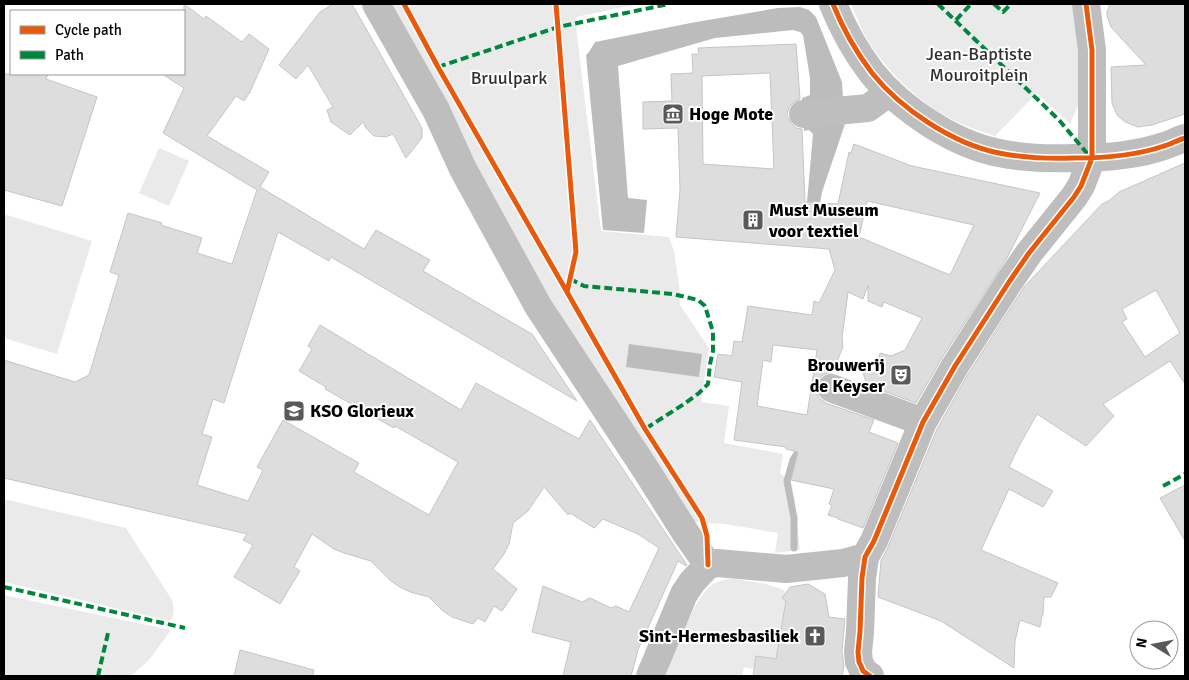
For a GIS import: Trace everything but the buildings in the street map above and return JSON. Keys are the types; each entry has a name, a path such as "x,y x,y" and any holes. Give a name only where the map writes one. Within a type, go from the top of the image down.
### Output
{"street":[{"path":"376,4 436,110 463,169 538,306 708,565"},
{"path":"833,4 860,56 890,92 932,126 980,148 997,153 1026,157 1054,159 1092,158 1128,155 1164,146 1185,138"},
{"path":"868,676 859,662 858,652 865,557 878,533 923,422 955,366 1009,282 1029,253 1074,197 1081,186 1092,158 1092,50 1086,4"},
{"path":"803,114 868,108 890,92"},
{"path":"831,388 923,422"},
{"path":"650,676 684,594 708,565 729,563 786,569 843,563 865,557"}],"green space":[{"name":"Bruulpark","path":"386,4 639,4 576,17 601,231 669,237 674,251 680,305 709,348 701,402 729,406 724,443 783,454 780,474 790,479 800,550 775,553 778,533 725,524 691,522 543,293"},
{"name":"Jean-Baptiste Mouroitplein","path":"851,4 1075,4 1079,26 1080,101 1070,124 1037,93 995,136 948,118 908,88 887,67 863,32"},
{"path":"159,148 189,161 169,206 139,193"},
{"path":"4,214 92,241 57,354 4,338"},
{"path":"4,499 126,528 172,600 174,611 170,621 4,582"},
{"path":"735,579 766,584 784,590 786,601 776,659 757,656 754,669 744,667 742,676 666,676 685,627 705,591 717,582"},
{"path":"4,595 171,630 149,660 131,676 4,676"}],"shaded area":[{"path":"800,7 809,10 816,17 842,82 846,121 820,203 807,202 813,134 809,130 804,131 802,98 810,95 810,78 803,35 793,30 715,38 618,66 628,198 647,200 644,233 603,230 586,55 595,42 778,8"},
{"path":"629,344 702,354 699,377 626,367"}],"waterway":[{"path":"794,548 794,518 787,481 793,460 802,446"}],"marked path":[{"path":"438,67 558,27 669,4"},
{"path":"938,4 1059,120 1091,158"},
{"path":"956,20 971,4"},
{"path":"994,4 1003,12 1011,4"},
{"path":"570,279 584,286 673,294 698,300 705,306 713,332 713,351 708,384 684,404 645,429"},
{"path":"1163,486 1185,474"},
{"path":"4,587 185,628"},
{"path":"98,676 108,633"}],"cycle path":[{"path":"404,4 567,292"},
{"path":"556,4 576,252 567,292 645,429 702,518 707,536 708,565"},
{"path":"833,4 855,49 884,86 913,112 964,142 1008,155 1036,158 1065,158 1108,157 1131,154 1167,145 1185,138"},
{"path":"870,676 863,671 859,662 858,652 865,557 874,541 923,422 955,366 1009,282 1029,253 1074,197 1081,186 1092,158 1092,50 1086,4"}],"place":[{"name":"Hoge Mote","path":"673,114"},
{"name":"Must Museum voor textiel","path":"753,220"},
{"name":"Brouwerij de Keyser","path":"901,375"},
{"name":"KSO Glorieux","path":"294,411"},
{"name":"Sint-Hermesbasiliek","path":"815,636"}]}
